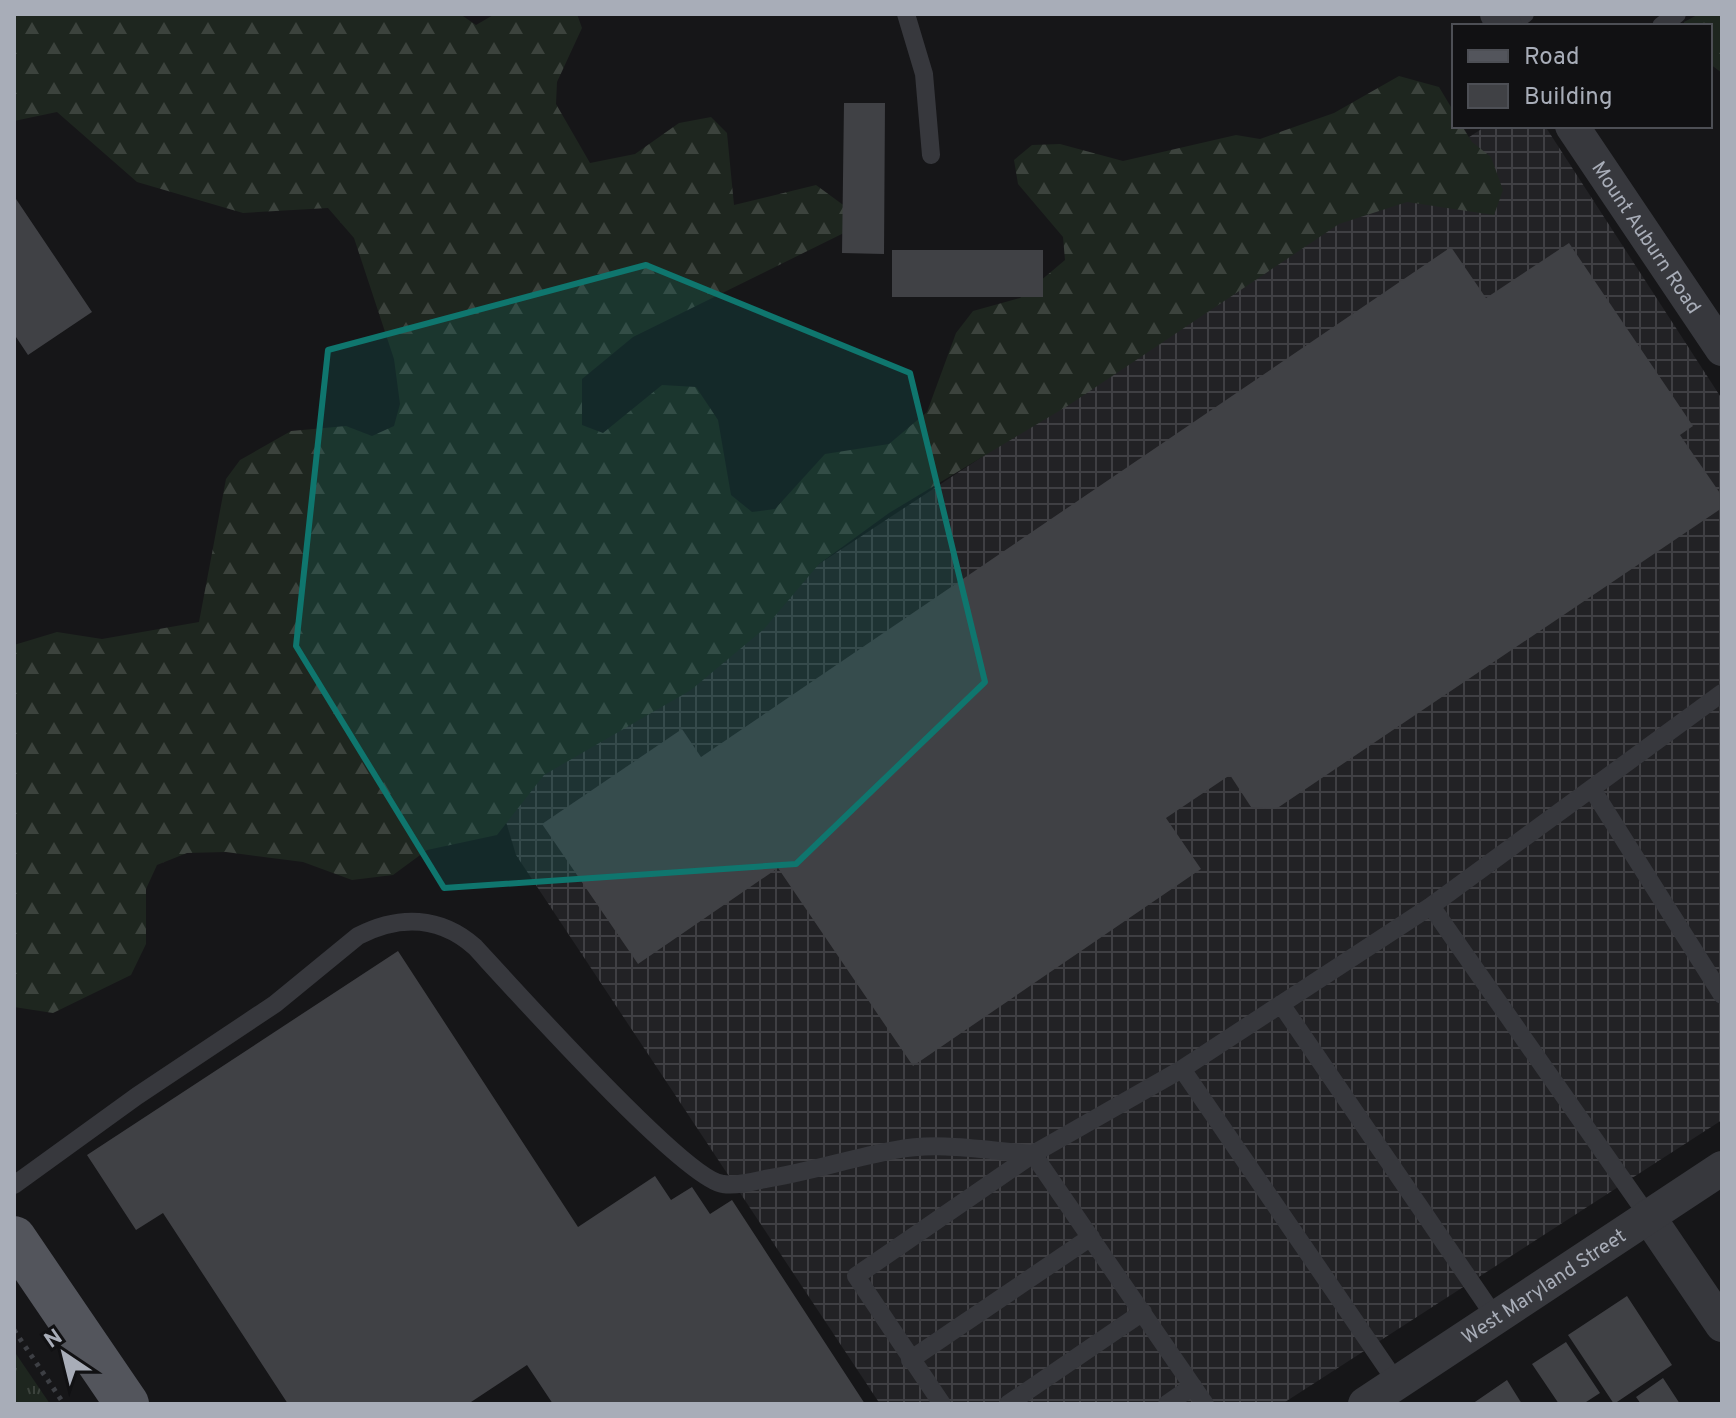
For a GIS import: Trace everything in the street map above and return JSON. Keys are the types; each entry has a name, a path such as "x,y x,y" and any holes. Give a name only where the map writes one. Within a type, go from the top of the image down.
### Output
{"main road":[{"path":"14,1238 127,1404"}],"street":[{"name":"Mount Auburn Road","path":"1573,128 1722,349"},
{"name":"West Maryland Street","path":"1365,1404 1722,1168"},
{"path":"1648,1216 1722,1325"}],"lane":[{"path":"906,14 924,74 931,155"},
{"path":"942,1404 856,1276 1033,1154 1182,1069 1431,906 1722,693"},
{"path":"1592,789 1722,995"},
{"path":"1431,906 1648,1216"},
{"path":"14,1185 137,1096 275,1004 358,936 382,926 422,922 443,925 467,940 612,1091 673,1150 711,1181 725,1185 752,1182 895,1150 927,1146 1033,1154"},
{"path":"1281,1004 1495,1317"},
{"path":"1182,1069 1397,1383"},
{"path":"1033,1154 1205,1404"},
{"path":"910,1360 1091,1237"},
{"path":"1008,1404 1143,1312"},
{"path":"1167,1404 1193,1386"}],"path":[{"path":"14,1330 64,1404"}],"highlighted area":[{"path":"646,265 910,373 985,682 796,864 444,888 296,646 328,350"}],"shaded area":[{"path":"1483,128 1546,128 1722,399 1722,1120 1282,1404 880,1404 516,855 493,778"}],"green space":[{"path":"14,14 460,14 476,25 495,14 577,14 582,28 557,82 556,104 590,163 635,154 679,123 711,117 727,133 734,205 816,185 846,207 854,228 633,337 582,379 582,425 603,433 662,385 696,387 718,420 731,495 752,512 775,509 825,454 889,444 927,412 956,333 973,311 1020,298 1065,260 1063,237 1018,184 1014,160 1032,145 1060,144 1123,161 1236,135 1260,139 1334,113 1399,76 1439,87 1452,109 1452,128 1463,128 1472,142 1491,157 1503,190 1494,215 1407,202 1339,224 1069,405 889,513 819,564 764,629 691,690 544,775 497,835 427,850 393,875 352,880 303,862 226,852 187,853 157,865 146,889 146,944 131,975 53,1013 14,1007 14,645 57,632 102,639 199,622 226,479 240,460 291,431 346,426 372,436 394,426 400,404 394,359 354,238 328,208 243,213 137,182 57,112 14,121"},
{"path":"1699,14 1722,14 1722,73 1712,66 1712,24 1684,22"},
{"path":"14,1351 50,1404 14,1404"}],"building":[{"path":"844,103 885,103 884,254 842,253"},
{"path":"14,196 92,312 28,355 14,334"},
{"path":"1569,243 1693,426 1680,435 1722,496 1722,508 1276,809 1251,807 1230,775 1166,818 1201,869 913,1066 778,868 638,964 542,824 682,729 701,757 1451,247 1486,298"},
{"path":"892,250 1043,250 1043,297 892,297"},
{"path":"398,951 578,1227 655,1176 671,1200 692,1187 710,1214 732,1200 865,1404 553,1404 527,1365 468,1404 288,1404 163,1213 136,1230 87,1155"},
{"path":"1627,1296 1672,1365 1614,1404 1568,1335"},
{"path":"1566,1342 1600,1393 1583,1404 1559,1404 1532,1364"},
{"path":"1663,1378 1680,1404 1641,1404 1636,1397"},
{"path":"1507,1380 1522,1404 1472,1404"}]}
